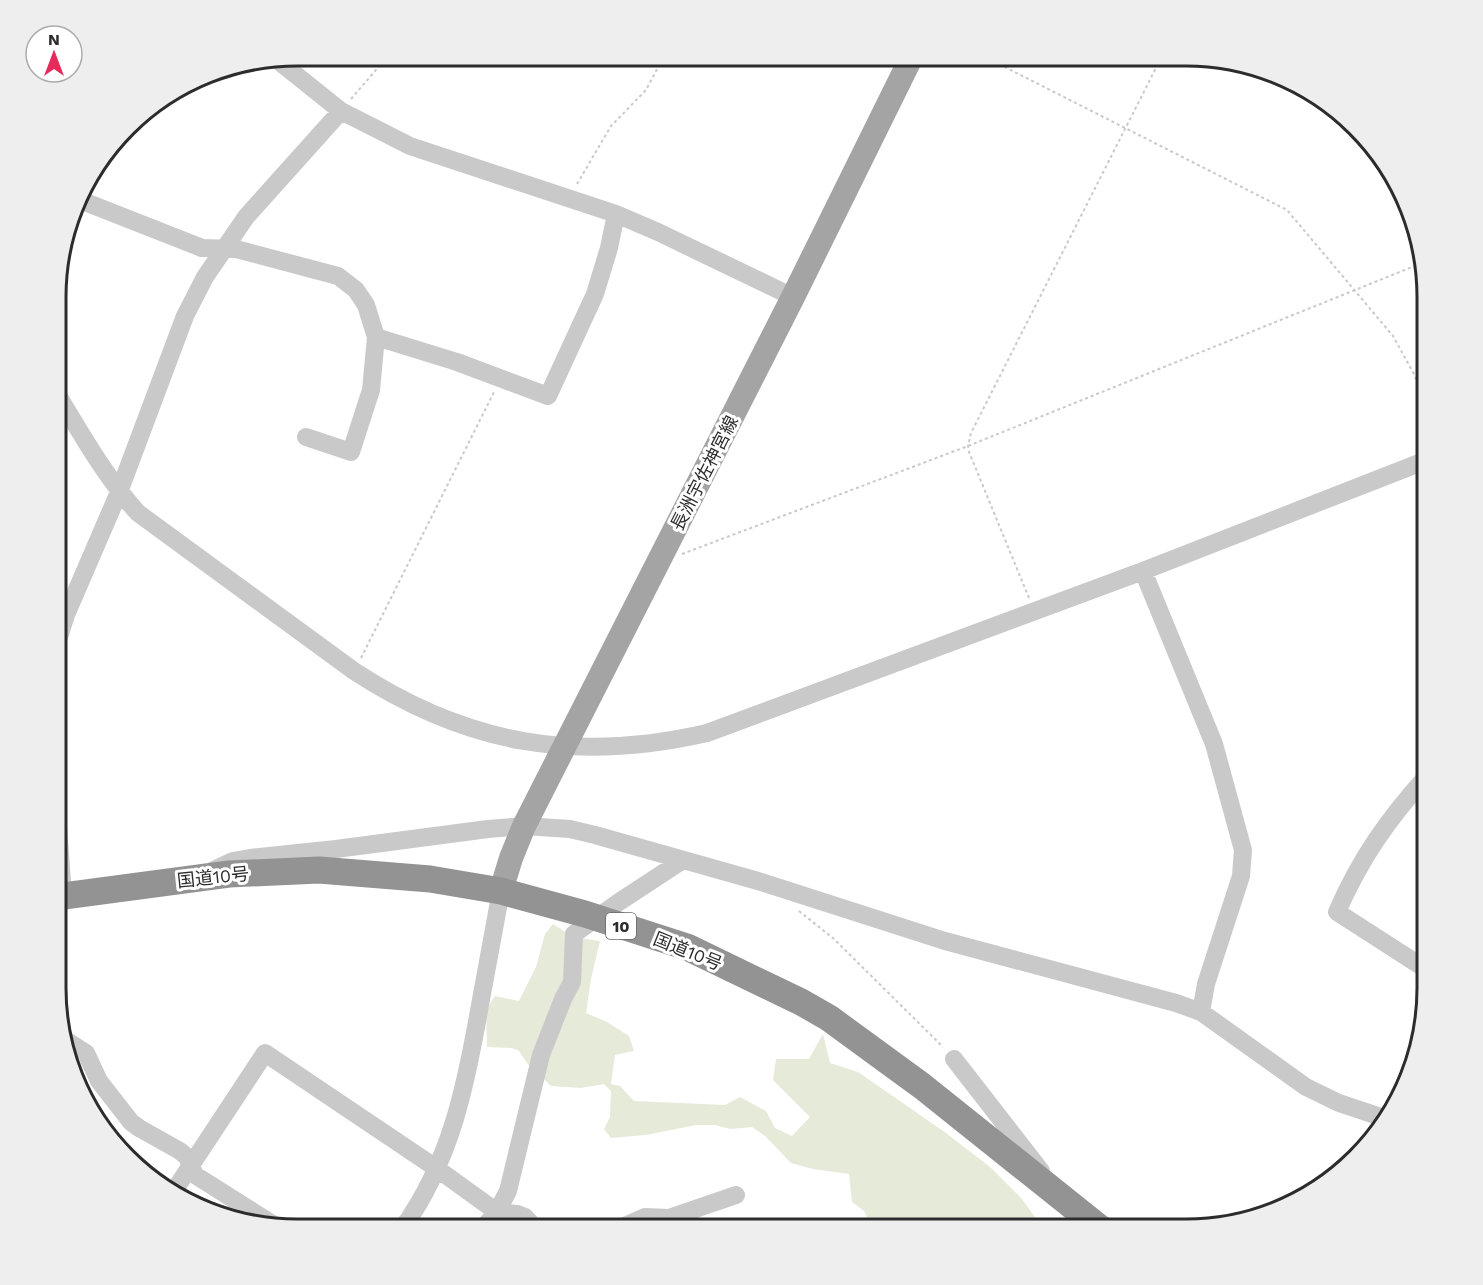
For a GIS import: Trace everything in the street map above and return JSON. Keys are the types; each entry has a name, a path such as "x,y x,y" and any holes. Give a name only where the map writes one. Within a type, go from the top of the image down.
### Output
{"highway":[{"name":"国道10号","path":"66,896 198,878 274,871 341,871 430,879 501,891 585,914 687,947 829,1018 922,1086 1089,1219"}],"main road":[{"name":"長洲宇佐神宮線","path":"501,891 510,858 524,826 659,563 907,66"}],"street":[{"path":"285,66 341,111 410,146 616,214 793,297"},
{"path":"66,615 119,492 185,316 205,277 246,217 341,111"},
{"path":"87,203 202,248 236,249 338,276 356,290 366,305 376,337 371,390 351,452 306,437"},
{"path":"376,337 458,362 548,396 595,294 616,214"},
{"path":"66,408 119,492 138,513 354,671 392,694 438,717 529,743 566,747 630,746 671,741 707,733 1143,571 1417,464"},
{"path":"1143,571 1214,744 1243,850 1241,876 1206,984 1201,1012"},
{"path":"1417,788 1382,829 1351,881 1337,912 1417,963"},
{"path":"198,878 233,861 396,840 524,826 570,829 595,834 789,890 945,941 1176,1003 1201,1012 1306,1087 1339,1103 1379,1116"},
{"path":"491,1219 508,1191 541,1056 572,982 573,939 576,932 684,860"},
{"path":"408,1219 422,1198 436,1168 460,1106 501,891"},
{"path":"73,1043 86,1053 99,1082 131,1122 180,1151 187,1157 195,1175 260,1216"},
{"path":"177,1186 265,1053 436,1168 497,1212 517,1214 528,1219"},
{"path":"954,1059 1058,1193"},
{"path":"639,1219 645,1216 669,1218 736,1195"}],"path":[{"path":"341,111 379,66"},
{"path":"570,198 605,134 646,90 659,66"},
{"path":"1003,66 1287,210 1399,345 1417,382"},
{"path":"1035,610 1016,571 968,446 971,433 1157,66"},
{"path":"659,563 968,446 1415,266"},
{"path":"354,671 500,379"},
{"path":"797,909 842,947 920,1022 954,1059"}],"green space":[{"path":"553,924 573,937 600,941 586,1013 607,1022 629,1036 634,1051 615,1055 611,1084 620,1086 634,1101 725,1105 740,1097 766,1111 775,1128 792,1136 810,1117 773,1080 776,1059 809,1059 823,1034 830,1063 858,1072 946,1133 990,1167 1022,1199 1036,1219 868,1219 864,1211 852,1202 849,1174 791,1163 765,1136 752,1127 730,1129 715,1125 696,1125 646,1135 611,1138 604,1129 610,1117 611,1091 604,1084 581,1088 551,1086 527,1063 519,1051 512,1048 487,1047 486,1010 495,996 519,1001 536,967 545,934"}]}
